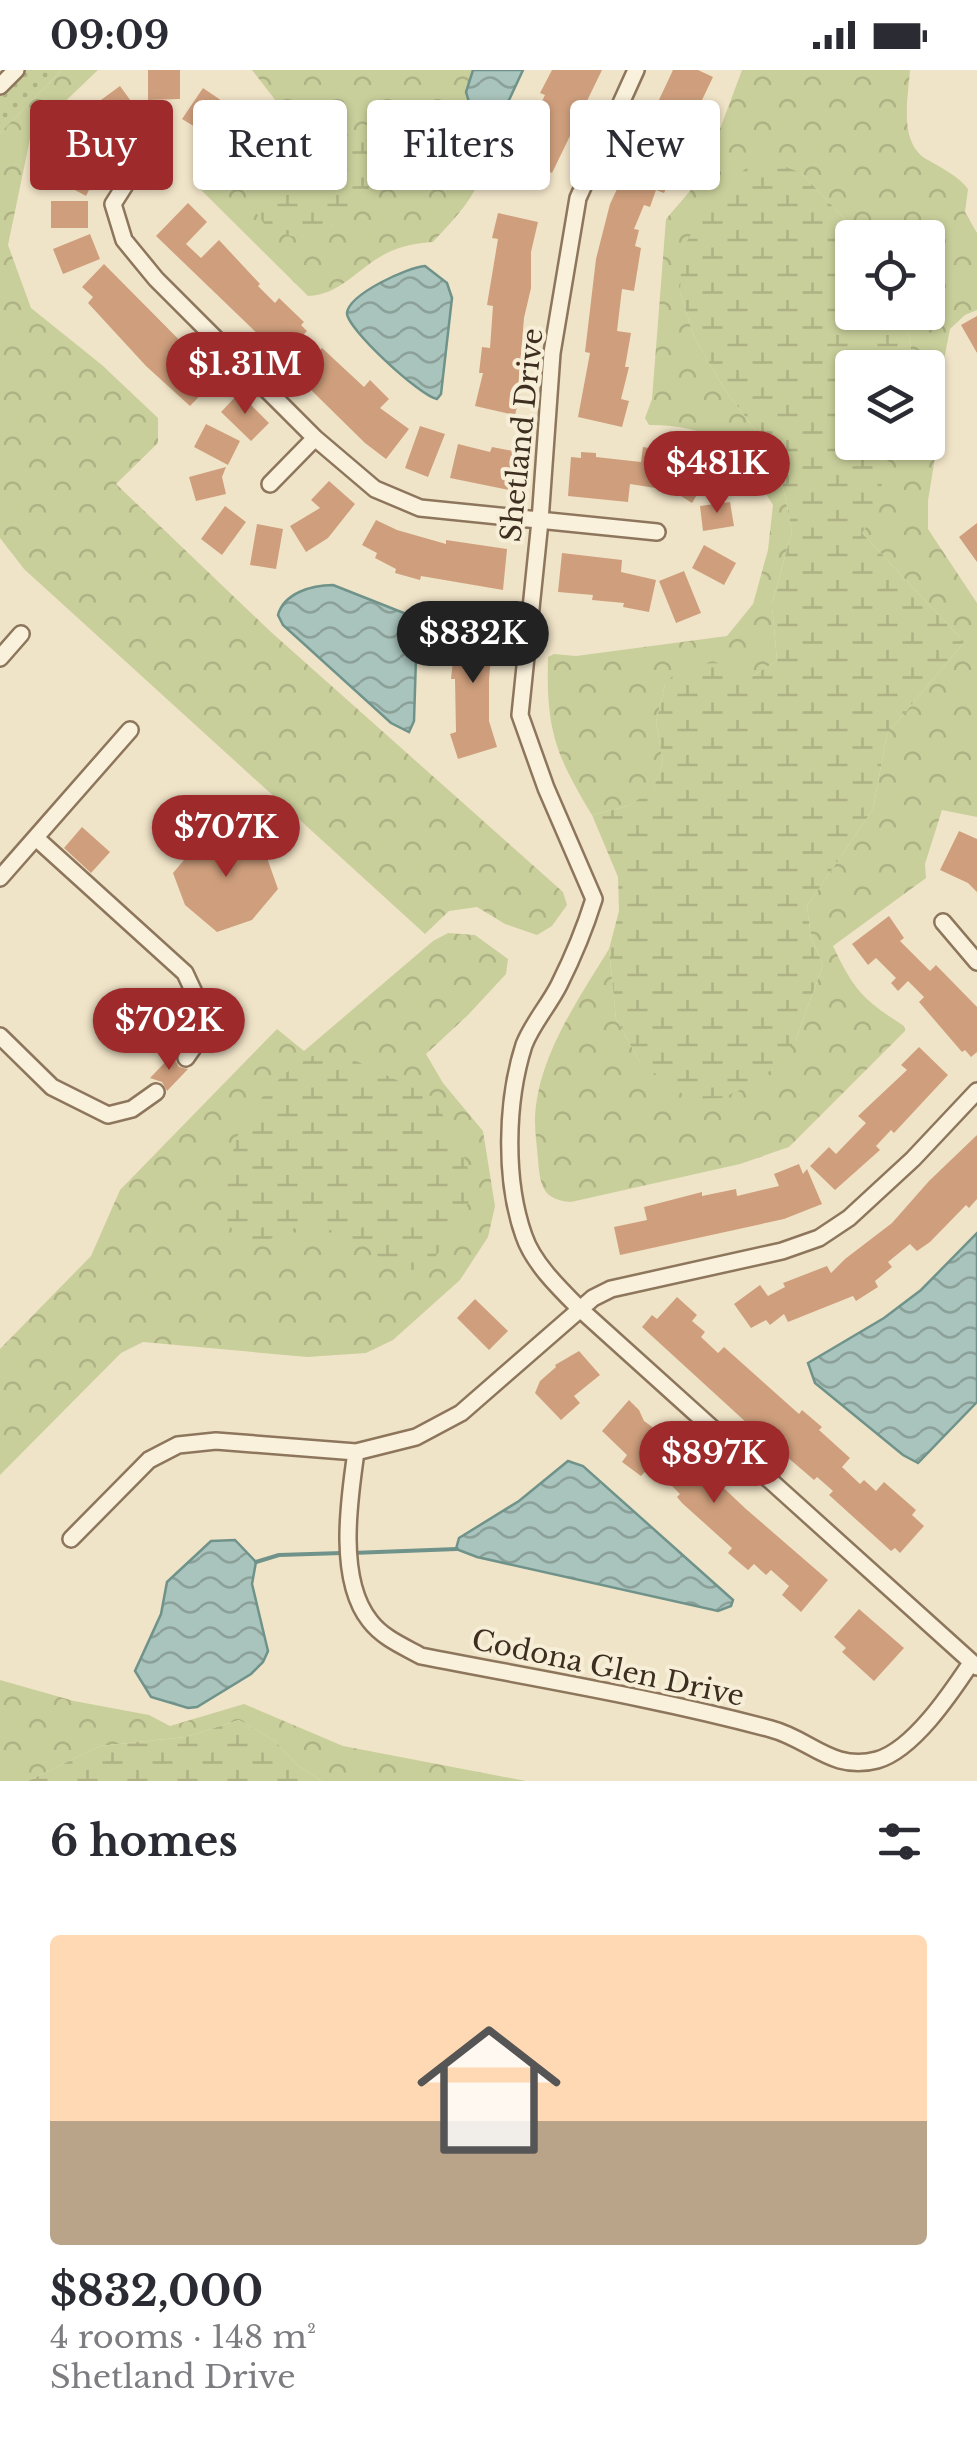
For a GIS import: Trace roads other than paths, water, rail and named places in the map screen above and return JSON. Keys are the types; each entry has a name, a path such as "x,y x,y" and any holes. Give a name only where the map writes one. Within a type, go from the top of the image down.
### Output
{"street":[{"path":"0,86 16,70"},
{"name":"Shetland Drive","path":"636,70 578,198 552,353 520,714 546,788 594,899 584,932 558,986 525,1042 512,1096 510,1161 524,1238 556,1286 580,1309 974,1665"},
{"path":"121,190 113,204 124,240 156,279 314,438 375,488 420,508 657,532"},
{"path":"270,484 314,438"},
{"path":"0,658 21,634"},
{"path":"0,878 130,730"},
{"path":"36,838 185,973 205,1016 202,1035 186,1058"},
{"path":"943,922 977,962"},
{"path":"0,1036 52,1087 108,1115 132,1110 156,1092"},
{"path":"71,1539 148,1460 178,1445 216,1441 356,1452 416,1437 461,1414 580,1309 611,1289 782,1251 818,1238 849,1218 977,1091"},
{"name":"Codona Glen Drive","path":"356,1452 349,1504 352,1585 369,1620 392,1641 422,1656 706,1712 778,1731 817,1753 853,1764 881,1759 918,1732 974,1665"}],"water":[{"path":"473,70 523,70 509,100 468,100 466,92"},
{"path":"425,266 447,283 452,298 441,394 437,399 386,361 358,332 347,313 368,290 393,276"},
{"path":"333,585 414,617 414,721 409,732 391,723 283,625 278,615 286,601 308,589"},
{"path":"977,1233 977,1402 918,1463 815,1383 808,1363 884,1318 921,1290"},
{"path":"568,1461 583,1466 733,1600 731,1606 718,1611 456,1549 459,1538 519,1501"},
{"path":"235,1540 256,1562 252,1584 268,1651 263,1662 251,1674 197,1707 151,1697 135,1671 161,1614 167,1582 211,1541"}],"waterway":[{"path":"352,1553 457,1549"},
{"path":"256,1562 279,1555 342,1553"}]}
